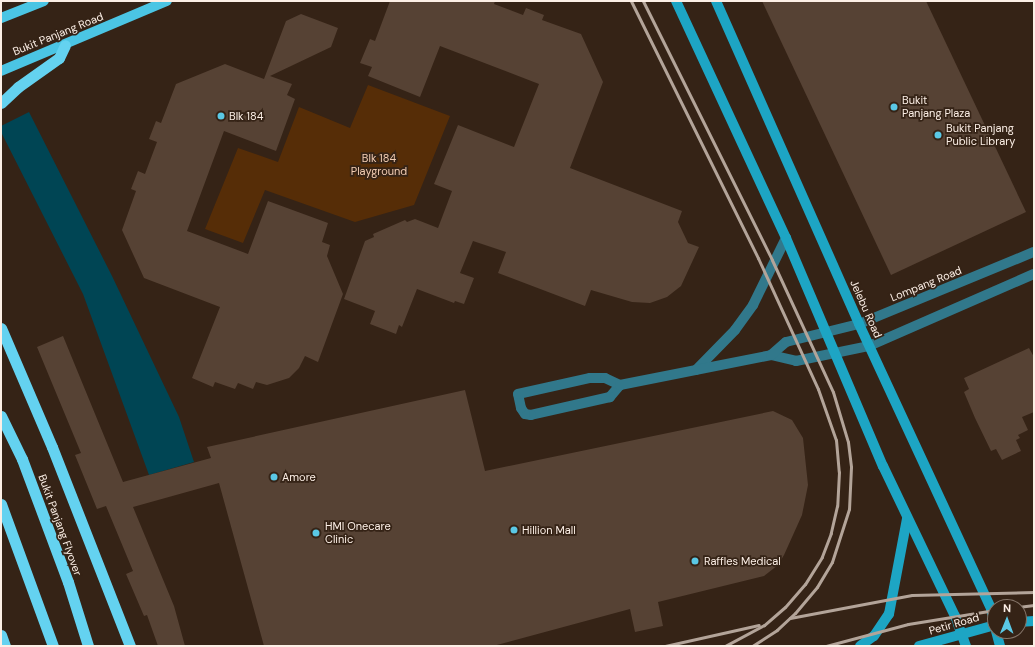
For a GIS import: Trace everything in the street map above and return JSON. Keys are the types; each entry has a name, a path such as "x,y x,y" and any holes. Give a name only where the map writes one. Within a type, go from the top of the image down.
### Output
{"highway":[{"path":"1,104 18,87 59,58 65,45"},
{"path":"1,328 52,446 130,646"},
{"name":"Bukit Panjang Flyover","path":"1,416 22,459 68,582 88,646"},
{"path":"1,504 53,646"},
{"path":"1,635 5,646"}],"main road":[{"path":"1,18 44,1"},
{"name":"Bukit Panjang Road","path":"1,70 65,45 167,1"},
{"path":"676,1 786,238 907,519 962,633 966,646"},
{"name":"Jelebu Road","path":"716,1 859,324 987,600"},
{"path":"860,646 874,636 888,614 907,519"},
{"name":"Petir Road","path":"919,646 987,627"}],"street":[{"path":"696,370 735,330 753,305 786,238"},
{"name":"Lompang Road","path":"826,333 859,324 1034,252"},
{"path":"620,385 610,397 531,415 525,414 521,408 518,394 590,378 605,378 620,385 771,355 796,361 835,354 869,346 1034,274"},
{"path":"771,355 786,342 826,333"}],"green space":[{"name":"Blk 184 Playground","path":"368,85 450,116 414,205 355,222 265,190 243,243 205,229 238,148 278,162 299,107 350,128"}],"water":[{"path":"29,112 112,276 179,417 194,462 149,475 83,294 1,132 1,126"}],"building":[{"path":"390,1 495,1 494,4 523,15 526,8 544,15 542,20 581,34 603,82 570,168 682,211 678,222 688,243 699,247 681,286 667,297 650,303 632,302 591,290 585,306 498,273 506,252 473,241 460,273 474,278 464,304 455,301 454,303 417,289 402,327 399,325 396,334 370,324 375,311 344,299 365,241 374,237 373,234 405,220 407,222 415,219 438,228 452,191 434,184 458,125 514,147 539,84 440,46 420,97 368,76 372,67 360,63 370,39 375,41"},
{"name":"Bukit Panjang Plaza","path":"762,1 926,1 1026,212 891,275"},
{"path":"301,14 338,28 331,47 270,76 292,84 287,95 295,99 276,151 224,131 187,231 248,254 268,201 328,223 322,242 330,245 327,256 343,294 318,362 305,356 299,368 289,378 267,385 256,382 253,389 238,383 235,389 215,382 213,387 192,378 220,307 144,278 122,230 136,191 131,189 138,171 145,174 157,142 149,139 156,121 161,123 176,84 225,64 264,79 286,21"},
{"name":"Hillion Mall","path":"63,336 123,482 211,458 207,447 465,390 485,471 773,411 792,420 803,438 808,485 802,515 778,565 764,576 658,602 663,626 635,632 630,609 493,646 264,646 219,483 133,507 174,606 185,646 158,646 147,615 144,616 126,574 133,571 106,506 97,509 75,455 81,453 37,347"},
{"path":"1029,348 1034,357 1034,412 1022,417 1028,430 1018,435 1020,438 1016,440 1021,451 1002,460 996,449 991,451 975,418 964,392 969,389 964,378"}],"railway":[{"path":"631,1 758,258 818,389 836,440 839,472 837,506 831,533 822,557 805,584 785,607 764,625 725,646"},
{"path":"643,1 772,260 833,392 848,442 851,467 849,509 832,562 817,587 795,613 777,630 752,646"},
{"path":"790,618 912,595 1034,592"},
{"path":"1027,606 1034,605"},
{"path":"826,646 908,624 987,611"},
{"path":"665,646 759,625"}],"place":[{"name":"Bukit Panjang Plaza","path":"894,107"},
{"name":"Blk 184","path":"221,116"},
{"name":"Bukit Panjang Public Library","path":"938,135"},
{"name":"Amore","path":"274,477"},
{"name":"Hillion Mall","path":"514,530"},
{"name":"HMI Onecare Clinic","path":"316,533"},
{"name":"Raffles Medical","path":"695,561"}]}
